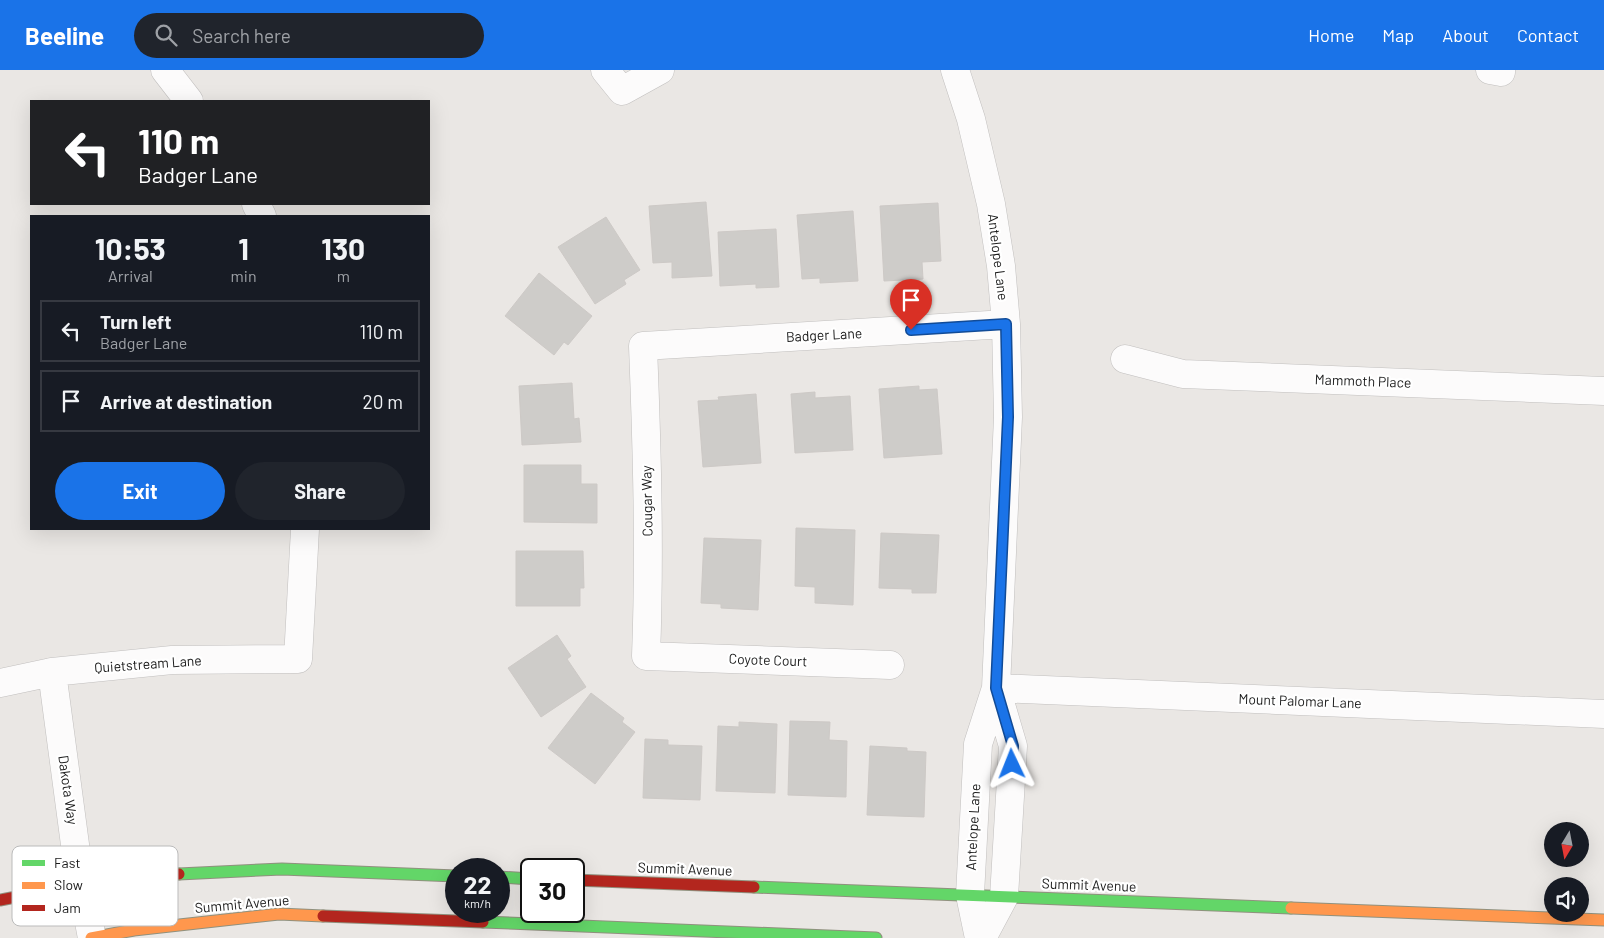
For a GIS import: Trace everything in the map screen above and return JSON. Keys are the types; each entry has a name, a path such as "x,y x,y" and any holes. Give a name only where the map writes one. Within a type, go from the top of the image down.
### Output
{"street":[{"path":"165,70 188,100"},
{"path":"605,70 622,91 660,70"},
{"name":"Antelope Lane","path":"955,70 971,119 991,204 1001,266 1006,324 1008,417 996,688 978,744 970,895 980,938"},
{"name":"Badger Lane","path":"643,346 1006,324"},
{"name":"Cougar Way","path":"643,346 647,444 648,584 646,656"},
{"name":"Mammoth Place","path":"1125,359 1183,374 1604,391"},
{"name":"Quietstream Lane","path":"0,683 52,672 172,660 298,659 305,530"},
{"name":"Coyote Court","path":"646,656 890,665"},
{"name":"Dakota Way","path":"52,672 77,846"},
{"name":"Antelope Lane","path":"980,938 1004,897 1013,746 996,688"},
{"name":"Mount Palomar Lane","path":"996,688 1604,714"},
{"path":"178,874 282,869 445,876"},
{"name":"Summit Avenue","path":"585,880 1604,920"},
{"name":"Summit Avenue","path":"178,925 279,914 876,938"},
{"name":"Summit Avenue","path":"92,938 134,930 170,926"}],"building":[{"path":"706,202 712,276 672,278 672,262 653,263 649,206"},
{"path":"938,203 941,261 922,262 923,279 884,281 880,206"},
{"path":"853,211 858,281 820,283 820,278 802,279 797,215"},
{"path":"606,217 640,270 624,280 626,284 595,304 558,247"},
{"path":"776,229 779,287 756,288 756,284 720,286 718,232"},
{"path":"539,273 592,316 568,345 564,342 554,355 505,316"},
{"path":"572,383 574,419 579,418 581,442 522,445 519,386"},
{"path":"919,386 919,390 937,389 942,454 884,458 879,389"},
{"path":"815,392 815,398 850,396 853,450 795,453 791,394"},
{"path":"756,394 761,463 703,467 698,401 719,400 718,397"},
{"path":"524,465 581,465 581,484 597,484 597,523 524,522"},
{"path":"796,528 855,530 853,605 815,603 815,587 795,586"},
{"path":"881,533 939,535 936,593 912,593 912,589 879,588"},
{"path":"704,538 761,540 758,610 721,608 721,604 701,603"},
{"path":"516,551 583,551 584,588 580,588 580,606 516,606"},
{"path":"557,635 571,656 567,659 586,687 541,717 508,668"},
{"path":"591,693 624,718 622,722 635,732 595,784 548,748"},
{"path":"790,721 830,722 829,740 847,741 846,797 788,795"},
{"path":"739,722 777,724 775,793 716,791 718,726 739,727"},
{"path":"645,739 668,740 668,745 702,746 700,800 643,798"},
{"path":"870,746 907,748 907,751 926,752 924,817 867,815"}],"traffic: fast":[{"path":"179,874 282,869 445,876"},
{"path":"510,878 520,878"},
{"path":"754,887 1291,908"},
{"path":"508,923 876,938"}],"traffic: slow":[{"path":"1291,908 1604,920"},
{"path":"178,925 279,914 323,916"},
{"path":"91,938 170,926"}],"traffic: jam":[{"path":"585,880 754,887"},
{"path":"0,900 12,898"},
{"path":"323,916 445,921"}],"route":[{"path":"911,330 1006,324 1008,417 996,688 1013,746 1012,764"}]}
